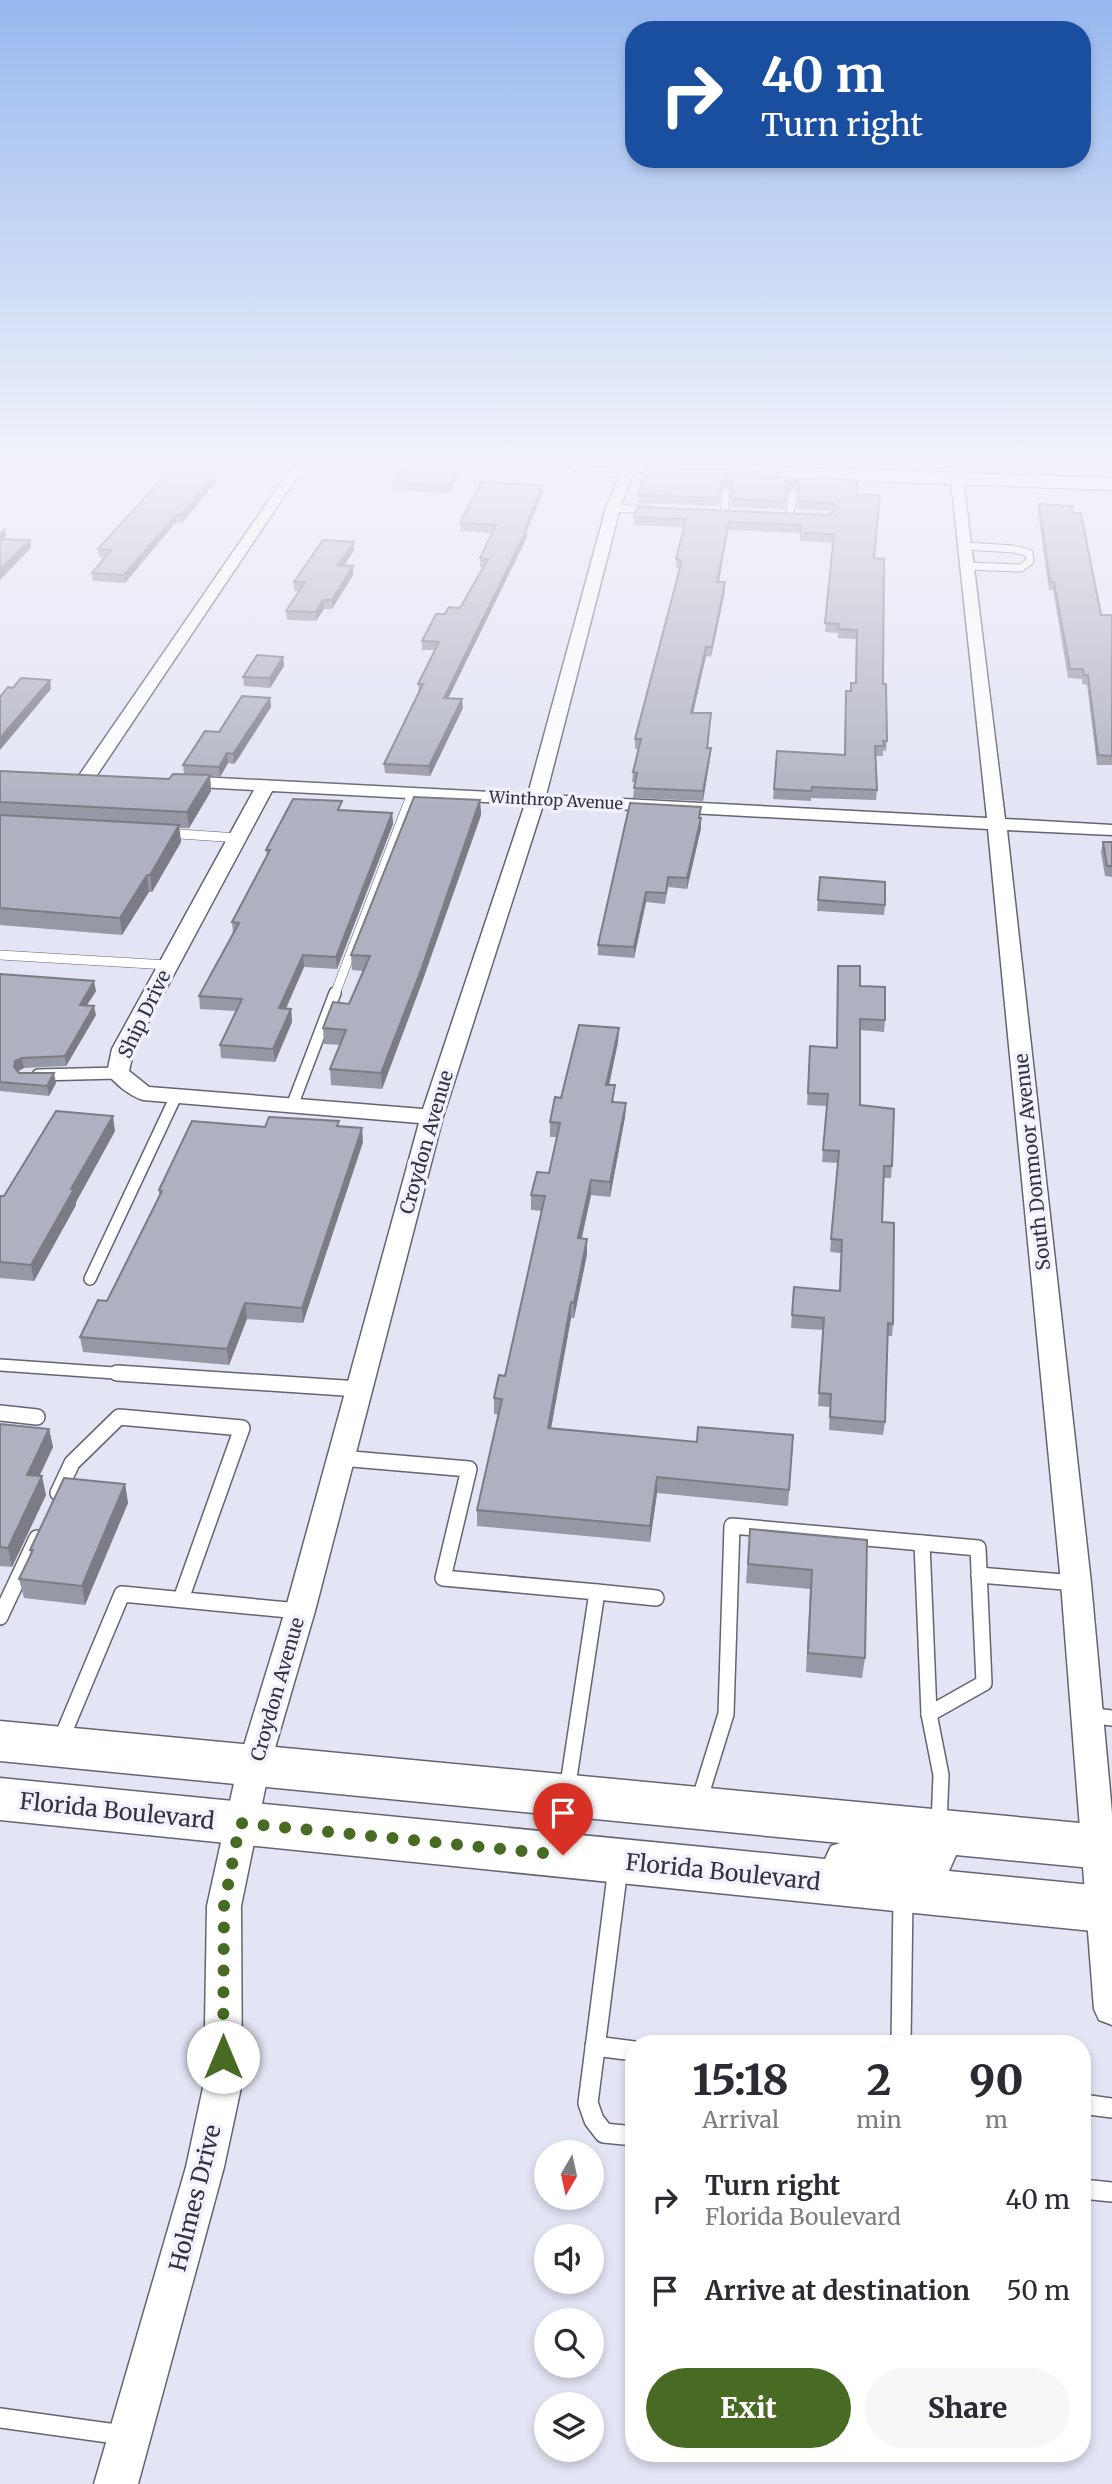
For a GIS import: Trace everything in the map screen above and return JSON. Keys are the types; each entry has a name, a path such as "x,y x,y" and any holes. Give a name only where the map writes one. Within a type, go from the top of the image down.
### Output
{"main road":[{"path":"0,1741 1105,1847"},
{"name":"Florida Boulevard","path":"0,1799 1109,1910"},
{"path":"719,1871 819,1861 900,1864 928,1860 938,1832"}],"street":[{"path":"115,778 81,777 218,581"},
{"name":"Croydon Avenue","path":"240,1823 254,1765 300,1611 432,1117 536,799 594,581"},
{"name":"South Donmoor Avenue","path":"969,581 997,824 1076,1583 1086,1715 1105,1847 1112,2010"},
{"name":"Winthrop Avenue","path":"156,780 1112,830"},
{"name":"Ship Drive","path":"266,785 123,1049 118,1073 143,1093 432,1117"},
{"name":"Holmes Drive","path":"116,2484 205,2167 223,2083 224,1906 240,1823"}],"lane":[{"path":"292,1106 412,793"},
{"path":"159,833 238,838"},
{"path":"0,956 168,965"},
{"path":"24,1076 118,1073"},
{"path":"90,1279 176,1096"},
{"path":"0,1365 359,1388"},
{"path":"0,1413 37,1417"},
{"path":"0,1617 72,1463 120,1417 242,1428 181,1599"},
{"path":"340,1458 469,1469 443,1578 656,1598"},
{"path":"697,1808 726,1714 732,1526 978,1548 984,1683 929,1714"},
{"path":"922,1543 929,1714 941,1775 938,1832"},
{"path":"979,1575 1076,1583"},
{"path":"566,1795 597,1592"},
{"path":"58,1746 122,1594 300,1611"},
{"path":"1086,1715 1112,1717"},
{"path":"619,1861 588,2103 594,2120 604,2133 625,2135"},
{"path":"901,2035 903,1890"},
{"path":"594,2046 625,2050"},
{"path":"1091,2105 1112,2108"},
{"path":"1091,2190 1112,2192"},
{"path":"0,2418 130,2436"}],"building":[{"path":"344,581 332,600 323,600 316,612 286,611 305,582 294,582"},
{"path":"475,581 502,581 444,698 462,699 429,766 384,764 423,684 418,684 439,642 422,641 436,614 445,614 449,607 460,608"},
{"path":"677,581 725,582 712,647 706,647 691,713 711,713 707,748 711,748 703,791 634,788 637,773 633,772 641,739 635,739"},
{"path":"829,581 884,581 883,684 886,684 887,741 883,741 884,746 875,746 877,790 812,787 811,791 774,789 777,751 845,755 846,691 851,691 851,683 856,683 857,630 838,629 839,624 825,623"},
{"path":"1050,581 1094,581 1101,615 1112,615 1112,756 1098,755 1088,675 1084,675 1083,669 1070,669 1054,582"},
{"path":"257,655 283,657 270,678 243,677"},
{"path":"21,678 50,680 0,738 0,697"},
{"path":"242,696 270,698 233,754 227,753 219,767 183,765 205,731 219,732"},
{"path":"0,771 169,779 173,774 210,775 187,812 0,802"},
{"path":"414,797 480,800 421,970 381,1073 330,1069 346,1030 323,1028 333,1002 349,1004 370,956 351,955"},
{"path":"293,799 342,801 338,810 392,813 336,957 303,955 279,1008 291,1009 273,1049 220,1045 242,999 199,996 239,923 232,922"},
{"path":"630,803 701,807 701,818 687,878 668,877 666,893 646,892 634,947 598,945"},
{"path":"0,815 179,825 150,875 147,875 120,918 0,908"},
{"path":"1103,842 1112,842 1112,866 1107,866"},
{"path":"820,877 885,882 885,905 818,900"},
{"path":"838,966 860,966 860,986 885,987 885,1020 860,1019 860,1105 894,1109 892,1166 884,1166 882,1222 894,1223 893,1324 888,1323 885,1422 830,1417 831,1394 819,1393 824,1318 792,1315 794,1287 840,1291 842,1240 831,1239 839,1151 823,1150 828,1094 808,1093 810,1046 837,1048"},
{"path":"0,974 94,981 80,1005 94,1006 65,1056 22,1058 15,1061 14,1067 19,1073 54,1073 47,1086 0,1082"},
{"path":"579,1025 619,1028 606,1085 615,1085 612,1102 626,1103 610,1182 591,1180 578,1238 587,1239 574,1303 571,1302 548,1428 697,1442 698,1427 793,1435 789,1490 657,1477 650,1526 477,1510 502,1399 494,1398 499,1375 505,1376 545,1196 531,1195 537,1172 549,1173 560,1123 550,1122 555,1097 561,1098"},
{"path":"56,1111 113,1116 31,1265 0,1262 0,1196 4,1196"},
{"path":"269,1117 339,1121 337,1126 362,1128 302,1308 245,1303 227,1349 80,1337 98,1300 107,1301 162,1191 159,1190 192,1121 265,1127"},
{"path":"0,1424 49,1429 27,1475 42,1476 8,1548 0,1547"},
{"path":"64,1478 125,1484 82,1586 19,1579 33,1550 30,1550"},
{"path":"750,1529 867,1540 865,1658 808,1653 812,1570 748,1564"}],"route":[{"path":"223,2057 224,1906 240,1823 563,1855"}]}
